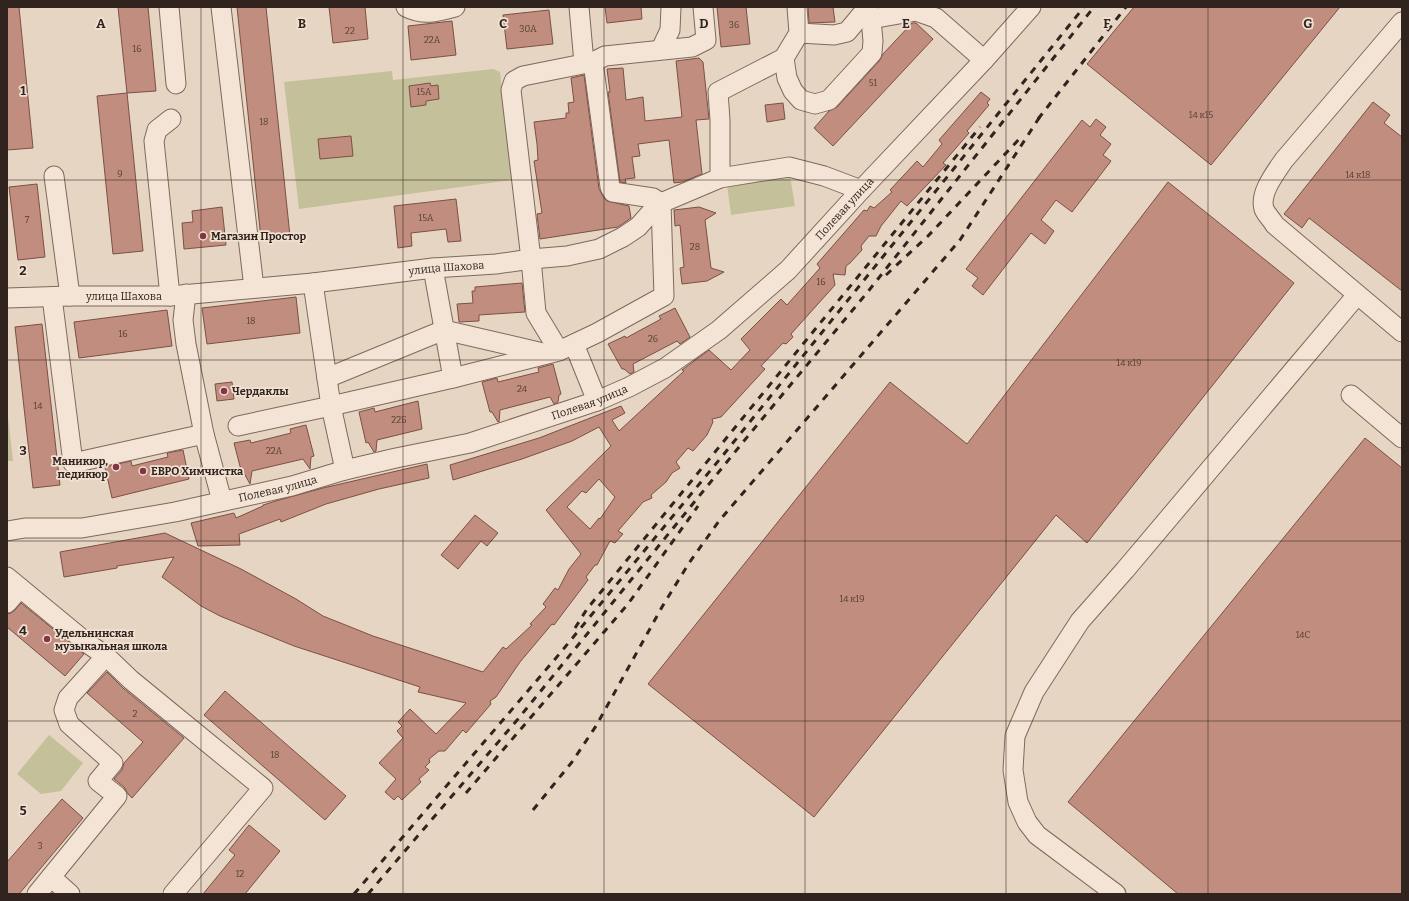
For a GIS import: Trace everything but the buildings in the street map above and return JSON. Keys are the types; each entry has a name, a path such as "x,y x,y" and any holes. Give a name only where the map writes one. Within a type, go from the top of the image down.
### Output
{"street":[{"path":"169,7 176,84"},
{"path":"221,7 254,288"},
{"path":"406,7 416,12 436,12 455,7"},
{"path":"238,426 453,378 560,350 597,333 664,296 661,203 653,198 613,192 610,187 579,7"},
{"path":"661,49 670,30 670,7"},
{"path":"597,401 560,350 536,313 511,90 514,81 523,76 588,63 605,56 661,49 692,47 706,40 703,7"},
{"path":"720,178 720,120 718,92 784,58 799,33 796,7"},
{"name":"Полевая улица","path":"7,531 25,528 82,528 175,512 292,486 345,470 470,443 597,401 629,387 665,368 719,330 788,270 861,190 984,60 1031,7"},
{"path":"799,33 834,35 847,32 868,11 916,11 936,18 984,60"},
{"path":"784,58 787,78 793,91 801,100 815,104 829,100 872,53 873,41 868,11"},
{"path":"1402,22 1284,160 1272,177 1264,193 1264,209 1275,225 1402,332"},
{"path":"171,119 158,130 154,141 186,344 204,434 222,502"},
{"name":"улица Шахова","path":"7,298 178,295 313,283 433,268 496,264 567,256 599,249 623,237 638,227 661,203 720,178 789,167 824,176 861,190"},
{"path":"54,176 73,463 204,434"},
{"path":"433,268 453,378"},
{"path":"313,283 331,406 345,470"},
{"path":"1116,894 1037,835 1027,822 1018,802 1013,770 1015,736 1034,692 1080,620 1125,570 1357,295"},
{"path":"327,378 444,330 560,350"},
{"path":"1351,395 1402,438"},
{"path":"7,603 13,582 87,643 106,656 131,680 263,788 173,894"},
{"path":"37,894 117,796 98,781 113,763 69,724 64,710 68,698 106,656"},
{"path":"51,877 70,894"}],"shaded area":[{"path":"493,69 500,72 512,180 299,209 284,82 392,71 393,80"},
{"path":"790,176 795,206 731,215 727,185"},
{"path":"7,408 13,461 7,461"},
{"path":"49,735 83,763 61,791 41,794 17,774"}],"railway":[{"path":"354,894 556,658 724,454 1084,7"},
{"path":"368,894 518,719 748,436 866,294 1094,7"},
{"path":"1038,119 1126,7"},
{"path":"533,810 572,762 596,726 662,607 689,563 719,521 960,240 1041,115"},
{"path":"575,628 587,609 980,127"},
{"path":"886,275 928,236 1023,135"},
{"path":"466,793 628,604 698,506"}],"place":[{"name":"Магазин Простор","path":"203,236"},
{"name":"Чердаклы","path":"224,391"},
{"name":"Маникюр, педикюр","path":"116,467"},
{"name":"ЕВРО Химчистка","path":"143,471"},
{"name":"Удельнинская музыкальная школа","path":"47,639"}]}
